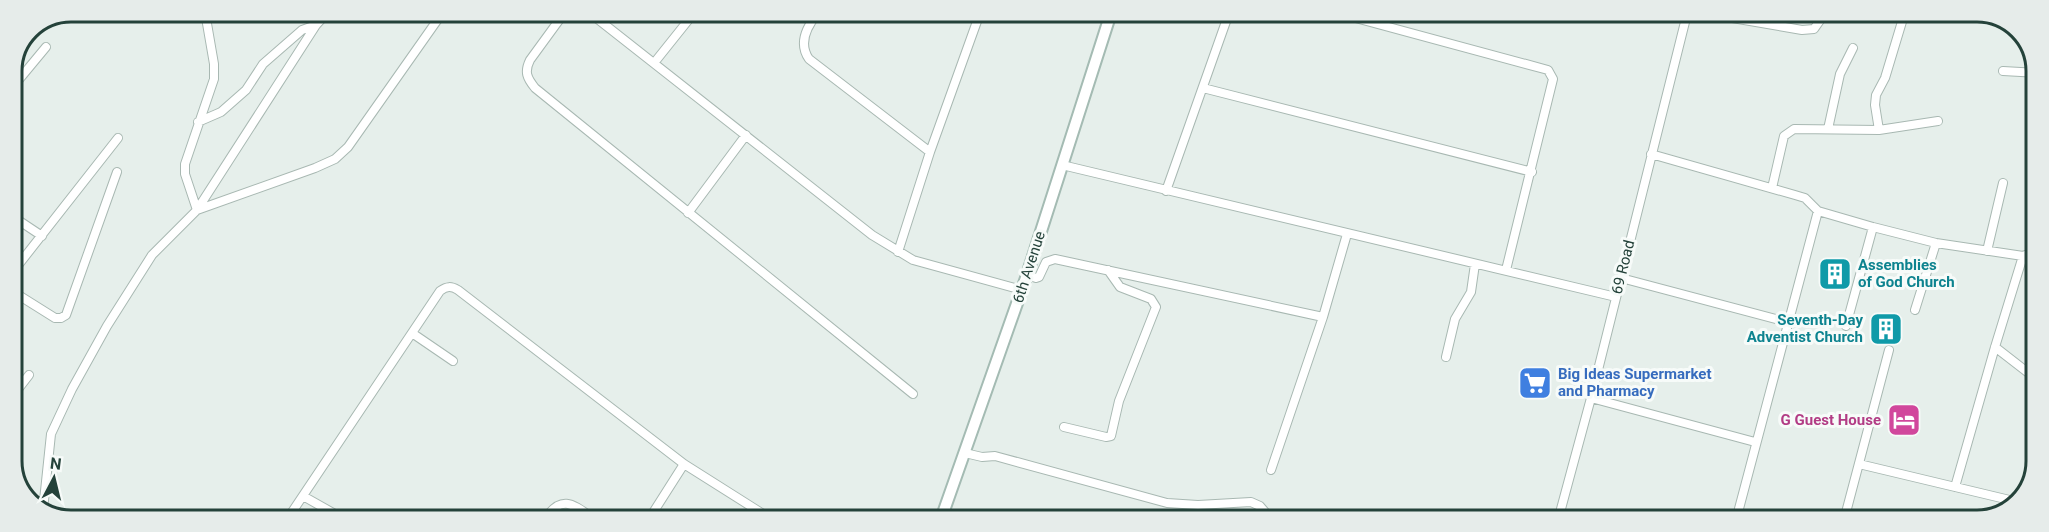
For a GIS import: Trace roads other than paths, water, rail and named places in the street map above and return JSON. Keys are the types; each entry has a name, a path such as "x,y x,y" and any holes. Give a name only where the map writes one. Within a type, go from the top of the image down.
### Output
{"street":[{"path":"197,210 185,174 185,164 214,79 214,64 207,22"},
{"path":"44,501 51,434 72,389 107,326 152,255 197,210 319,22"},
{"path":"197,210 335,159 348,147 436,22"},
{"path":"558,22 530,60 526,69 530,82 913,394"},
{"path":"603,22 872,235 898,252 919,262 1022,290"},
{"path":"654,63 687,22"},
{"path":"812,22 805,33 804,46 809,59 930,152"},
{"path":"898,252 930,152 977,22"},
{"name":"6th Avenue","path":"944,510 1022,290 1109,22"},
{"path":"1166,190 1226,22"},
{"path":"1370,22 1548,70 1553,79 1532,172 1506,270"},
{"name":"69 Road","path":"1563,510 1685,22"},
{"path":"1756,22 1802,30 1814,28 1819,22"},
{"path":"1879,130 1875,105 1876,94 1885,78 1903,22"},
{"path":"198,122 221,112 246,90 263,64 302,30 316,25"},
{"path":"22,76 46,47"},
{"path":"1828,129 1840,74 1853,48"},
{"path":"2003,71 2026,72"},
{"path":"1203,88 1532,172"},
{"path":"1772,188 1784,136 1794,129 1879,130 1938,121"},
{"path":"688,213 746,135"},
{"path":"22,260 118,138"},
{"path":"1651,154 1804,198 1818,212 1872,227 1936,243 2026,255"},
{"path":"1062,165 1616,297"},
{"path":"23,298 55,318 66,315 117,172"},
{"path":"1987,251 2003,183"},
{"path":"1738,510 1818,212"},
{"path":"22,223 42,236"},
{"path":"1846,326 1872,227"},
{"path":"1271,470 1323,317 1347,234"},
{"path":"1915,310 1936,243"},
{"path":"1027,275 1039,277 1046,262 1055,259 1323,317"},
{"path":"1446,357 1455,319 1471,292 1475,264"},
{"path":"1955,487 1995,347 2026,266"},
{"path":"1064,427 1106,437 1111,436 1119,401 1156,306 1151,299 1120,287 1108,270"},
{"path":"1621,278 1787,322"},
{"path":"293,510 440,291 445,287 452,287 684,464 757,510"},
{"path":"412,333 453,361"},
{"path":"1995,347 2026,370"},
{"path":"1847,510 1889,350"},
{"path":"23,383 29,375"},
{"path":"1591,399 1755,442"},
{"path":"965,453 982,457 995,456 1167,503 1198,505 1251,502 1263,510"},
{"path":"655,510 684,464"},
{"path":"1859,464 2007,499"},
{"path":"303,496 328,510"},
{"path":"551,510 558,504 565,503 580,510"}],"place":[{"name":"Assemblies of God Church","path":"1835,274"},
{"name":"Seventh-Day Adventist Church","path":"1886,329"},
{"name":"Big Ideas Supermarket and Pharmacy","path":"1535,383"},
{"name":"G Guest House","path":"1904,420"}]}
